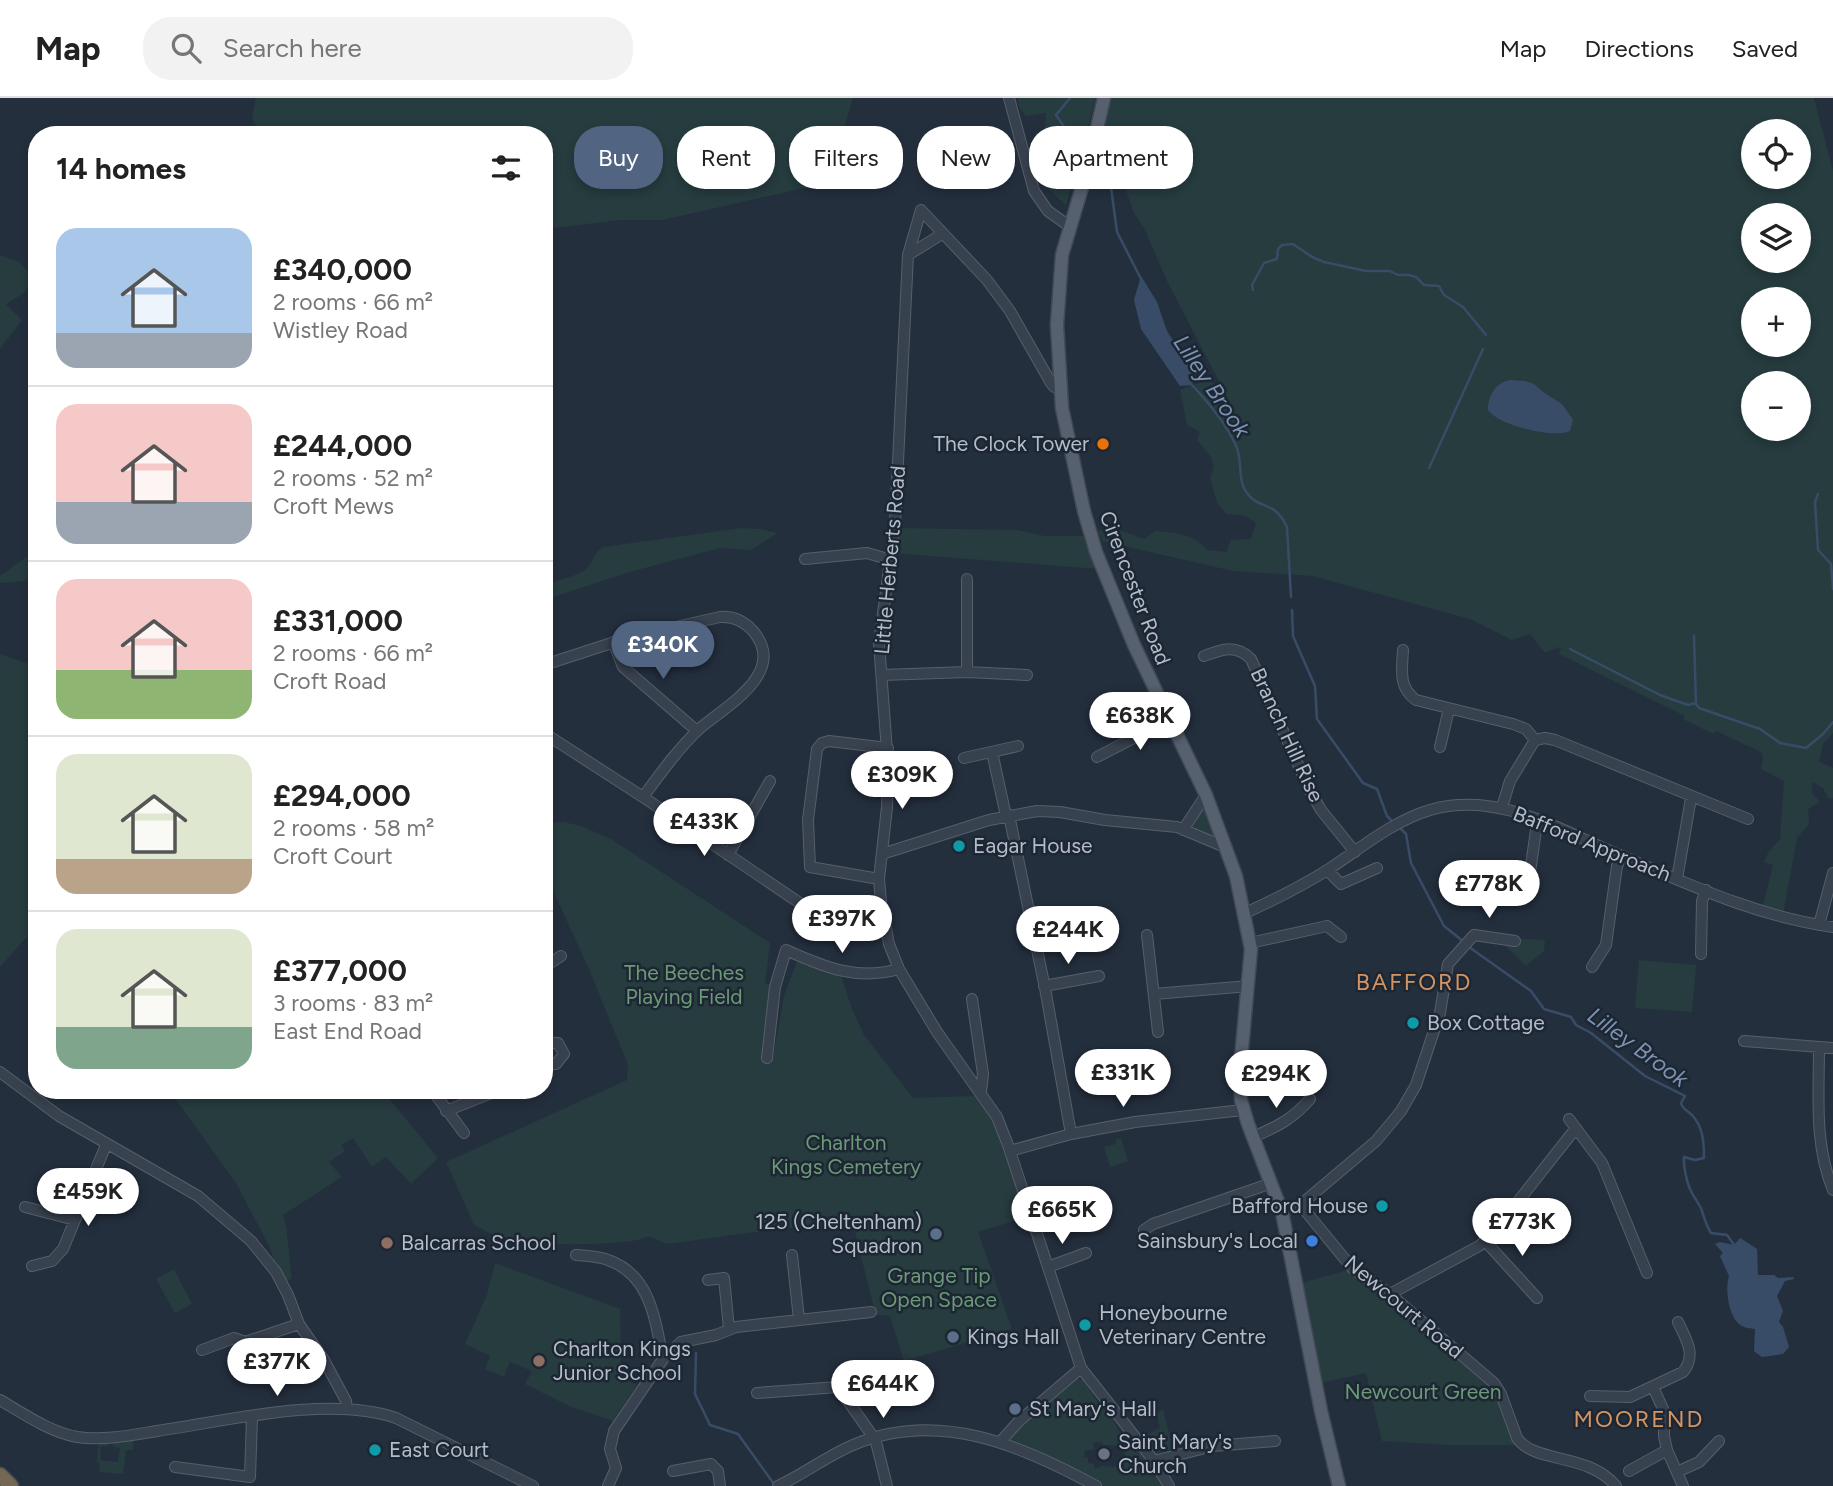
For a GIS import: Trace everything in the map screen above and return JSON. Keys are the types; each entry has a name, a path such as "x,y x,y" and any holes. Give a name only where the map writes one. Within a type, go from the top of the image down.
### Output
{"highway":[{"path":"0,1475 11,1486"}],"main road":[{"name":"Cirencester Road","path":"1104,98 1088,167 1062,255 1057,355 1066,429 1091,539 1168,720 1206,795 1227,848 1245,913 1250,943 1249,986 1240,1070 1243,1110 1283,1212 1321,1411 1339,1486"}],"street":[{"path":"1009,98 1034,191 1048,211 1069,226"},
{"name":"Little Herberts Road","path":"942,233 921,210 908,255 895,524 879,643 888,748 887,807 880,879 882,914 889,944 899,969 937,1032 997,1117 1081,1368"},
{"path":"908,255 942,233 987,280 1010,311 1051,383 1054,387 1060,387"},
{"path":"805,559 867,553 891,560"},
{"path":"967,579 967,672"},
{"path":"553,662 613,642 724,616 741,621 752,630 762,653 758,676 745,692 697,731 643,797"},
{"path":"613,642 623,667 697,731"},
{"name":"Branch Hill Rise","path":"1204,656 1231,648 1240,650 1251,659 1315,800 1355,852"},
{"path":"1402,650 1402,683 1416,701 1513,724 1526,729 1535,740"},
{"path":"882,675 967,672 1027,675"},
{"path":"1440,747 1449,709"},
{"path":"1097,757 1168,720"},
{"path":"1502,807 1510,781 1535,740 1545,738 1748,819"},
{"path":"553,739 816,913 838,917 882,914"},
{"path":"880,879 810,867 808,828 819,746 829,741 888,748"},
{"path":"964,758 1018,746"},
{"path":"992,752 1044,986 1071,1134"},
{"path":"728,855 770,781"},
{"path":"1183,830 1206,795"},
{"path":"1677,879 1691,798"},
{"name":"Bafford Approach","path":"1245,913 1297,888 1405,820 1452,805 1477,804 1502,807 1541,821 1677,879 1770,914 1833,927"},
{"path":"882,854 1007,815 1049,811 1171,826 1227,848"},
{"path":"1527,894 1536,830 1541,821"},
{"path":"1592,967 1606,945 1617,866 1622,856"},
{"path":"1327,870 1342,884 1377,867"},
{"path":"1819,925 1833,873"},
{"path":"1702,954 1702,901 1706,890"},
{"path":"1250,943 1326,926 1341,937"},
{"path":"1147,935 1158,1032"},
{"path":"1283,1212 1299,1206 1340,1174 1376,1142 1401,1111 1419,1074 1440,1013 1448,964 1454,955 1474,935 1515,941"},
{"path":"767,1058 775,987 786,950 853,974 874,975 899,969"},
{"path":"553,961 561,956"},
{"path":"1044,986 1098,976"},
{"path":"1154,994 1249,986"},
{"path":"971,999 983,1074 981,1092"},
{"path":"1744,1041 1833,1048"},
{"path":"553,1043 558,1043 564,1054 553,1063"},
{"path":"1819,1047 1819,1136 1833,1190"},
{"path":"0,1072 28,1093"},
{"path":"36,1099 106,1144 179,1184 214,1208 251,1241 275,1272 288,1295 299,1324 324,1360 346,1401 347,1409"},
{"path":"438,1099 464,1133"},
{"path":"446,1111 476,1099"},
{"path":"1253,1137 1289,1120 1310,1099"},
{"path":"1010,1151 1071,1134 1139,1121 1243,1110"},
{"path":"1390,1294 1485,1241 1495,1232 1572,1124 1602,1163 1647,1273"},
{"path":"32,1266 47,1263 60,1254 106,1144"},
{"path":"1144,1230 1153,1224 1272,1183"},
{"name":"Newcourt Road","path":"1299,1206 1307,1212 1353,1269 1390,1294 1494,1383 1521,1444 1536,1451 1591,1466 1616,1486"},
{"path":"25,1208 75,1220"},
{"path":"1485,1241 1537,1298"},
{"path":"1048,1267 1086,1253"},
{"path":"576,1255 611,1261 623,1267 641,1284 650,1300 663,1359"},
{"path":"792,1255 799,1320"},
{"path":"709,1280 724,1278 729,1329"},
{"path":"608,1486 615,1468 607,1435 663,1359 681,1342 716,1335 729,1329 871,1312"},
{"path":"1590,1396 1630,1397 1680,1374 1689,1364 1689,1349 1678,1322"},
{"path":"202,1350 234,1338 245,1342 299,1324"},
{"path":"1001,1441 1018,1422 1081,1368 1154,1461 1169,1486"},
{"path":"757,1393 838,1387 874,1438 887,1486"},
{"path":"1653,1387 1664,1411 1667,1450 1683,1486"},
{"path":"0,1400 64,1433 86,1438 134,1435 294,1411 373,1411 396,1418 533,1486"},
{"path":"175,1467 250,1477 252,1417"},
{"path":"778,1486 846,1448 874,1438 932,1430 972,1434 1001,1441 1096,1486"},
{"path":"1154,1461 1213,1446 1275,1441"},
{"path":"1677,1472 1699,1462 1719,1441"},
{"path":"1629,1471 1667,1450"},
{"path":"673,1471 691,1462 713,1465 718,1471 720,1486"}],"green space":[{"path":"256,98 853,98 845,126 789,126 789,189 800,189 662,220 620,220 554,228 553,126 257,126 252,118"},
{"path":"1018,98 1096,98 1088,126 1045,126 1046,113 1026,116 1019,107"},
{"path":"1104,98 1814,98 1833,171 1833,733 1823,744 1819,762 1833,768 1833,798 1829,799 1823,788 1812,782 1812,793 1820,802 1808,809 1809,824 1797,838 1783,914 1762,909 1773,865 1764,862 1780,839 1784,781 1761,769 1761,752 1716,731 1713,734 1683,719 1685,716 1559,654 1561,649 1558,647 1545,653 1530,634 1512,640 1470,619 1313,576 1233,571 1102,541 1098,530 1123,531 1144,539 1155,531 1170,532 1196,540 1207,550 1226,552 1231,540 1251,539 1256,523 1246,516 1226,514 1217,502 1210,477 1214,467 1211,457 1197,440 1200,432 1187,425 1180,390 1206,380 1222,387 1167,281 1145,230 1134,213 1125,189 1193,189 1193,126 1098,126"},
{"path":"1048,189 1070,189 1066,205"},
{"path":"0,255 19,262 28,272 28,287 24,293 6,304 22,320 0,349"},
{"path":"741,528 778,533 751,550 720,548 626,573 553,597 553,582 582,572 603,547"},
{"path":"894,528 1017,530 1045,536 1087,536 1099,569 891,553"},
{"path":"28,556 28,579 0,583 0,576"},
{"path":"0,654 28,664 28,937 0,967"},
{"path":"1200,812 1207,812 1216,834 1214,838 1201,834 1194,827"},
{"path":"553,823 581,826 611,839 770,943 765,984 771,985 763,1057 773,1058 784,996 798,959 840,972 864,1035 913,1098 975,1096 981,1092 997,1117 1030,1216 978,1232 1012,1329 904,1361 890,1316 876,1315 854,1228 785,1228 667,1244 648,1236 624,1242 558,1244 509,1241 474,1225 446,1162 627,1080 628,1065 553,891"},
{"path":"1497,937 1545,940 1544,951 1526,966"},
{"path":"1639,960 1696,965 1692,1012 1635,1008"},
{"path":"175,1099 389,1099 438,1158 411,1184 386,1157 372,1167 353,1138 341,1145 345,1151 329,1162 342,1177 283,1215 292,1278 285,1282 236,1183"},
{"path":"1121,1138 1128,1161 1110,1167 1104,1147 1116,1144 1115,1140"},
{"path":"495,1263 620,1309 621,1378 637,1385 613,1421 569,1406 525,1384 532,1371 510,1362 504,1377 485,1369 490,1356 465,1344 487,1295"},
{"path":"174,1269 192,1304 175,1313 156,1279"},
{"name":"Newcourt Green","path":"1353,1269 1486,1375 1522,1445 1448,1445 1382,1441 1366,1373 1316,1384 1297,1284"},
{"path":"1076,1379 1084,1380 1118,1430 1137,1447 1166,1486 1099,1486 1010,1440 1009,1436","holes":["1094,1442 1102,1442 1103,1445 1125,1446 1124,1467 1094,1468 1094,1464 1088,1463 1088,1458 1084,1457 1085,1450 1093,1450"]},
{"path":"1163,1410 1173,1449 1155,1454 1143,1437 1160,1428 1156,1412"},
{"path":"134,1435 133,1450 126,1450 123,1474 99,1472 99,1438 109,1437 108,1446 101,1446 100,1460 118,1462 120,1448 113,1447 114,1437"}],"water":[{"path":"1141,276 1157,302 1167,331 1195,376 1192,385 1180,386 1141,329 1134,300"},
{"path":"1510,380 1534,384 1562,404 1573,420 1570,431 1539,432 1494,416 1488,410 1491,395 1496,387"},
{"path":"1740,1238 1757,1249 1758,1275 1794,1279 1785,1281 1777,1296 1783,1311 1779,1322 1789,1347 1783,1354 1762,1357 1754,1351 1755,1329 1741,1325 1732,1314 1728,1294 1729,1276 1720,1256 1723,1253 1715,1244 1720,1242 1734,1245"}],"waterway":[{"name":"Lilley Brook","path":"1064,126 1056,115 1070,98"},
{"name":"Lilley Brook","path":"1111,189 1117,232 1141,279"},
{"path":"1253,290 1252,285 1264,263 1277,259 1278,249 1282,245 1293,244 1324,262 1366,271 1390,271 1416,277 1424,285 1439,286 1444,295 1463,307 1486,335"},
{"path":"1429,468 1483,349"},
{"name":"Lilley Brook","path":"1192,385 1217,414 1232,438 1238,452 1242,483 1247,493 1257,502 1277,512 1287,527 1291,597"},
{"path":"1818,494 1815,502 1818,550 1831,564 1833,589"},
{"name":"Lilley Brook","path":"1292,610 1293,636 1315,686 1317,719 1363,783 1377,789 1387,816 1393,822"},
{"path":"1694,636 1696,704 1699,708 1760,729 1780,743 1806,748 1833,722"},
{"path":"1570,649 1660,695 1688,705 1696,703"},
{"name":"Lilley Brook","path":"1398,826 1406,834 1411,863 1444,926 1464,942"},
{"name":"Lilley Brook","path":"1469,947 1531,991 1544,1009 1571,1017 1576,1025 1591,1033 1645,1076 1685,1096 1681,1103 1699,1125 1704,1152 1704,1158 1695,1160 1684,1157 1688,1184 1711,1233 1727,1235 1735,1246"},
{"path":"696,1353 695,1394 710,1425 738,1434 774,1484"}],"place":[{"name":"The Clock Tower","path":"1103,444"},
{"name":"Eagar House","path":"959,846"},
{"name":"Box Cottage","path":"1413,1023"},
{"name":"Bafford House","path":"1382,1206"},
{"name":"125 (Cheltenham) Squadron","path":"936,1234"},
{"name":"Sainsbury's Local","path":"1312,1241"},
{"name":"Balcarras School","path":"387,1243"},
{"name":"Honeybourne Veterinary Centre","path":"1085,1325"},
{"name":"Kings Hall","path":"953,1337"},
{"name":"Charlton Kings Junior School","path":"539,1361"},
{"name":"St Mary's Hall","path":"1015,1409"},
{"name":"East Court","path":"375,1450"},
{"name":"Saint Mary's Church","path":"1104,1454"}],"district":[{"name":"BAFFORD","path":"1414,982"},
{"name":"MOOREND","path":"1639,1419"}],"park label":[{"name":"The Beeches Playing Field","path":"684,985"},
{"name":"Charlton Kings Cemetery","path":"846,1155"},
{"name":"Grange Tip Open Space","path":"939,1288"}]}
